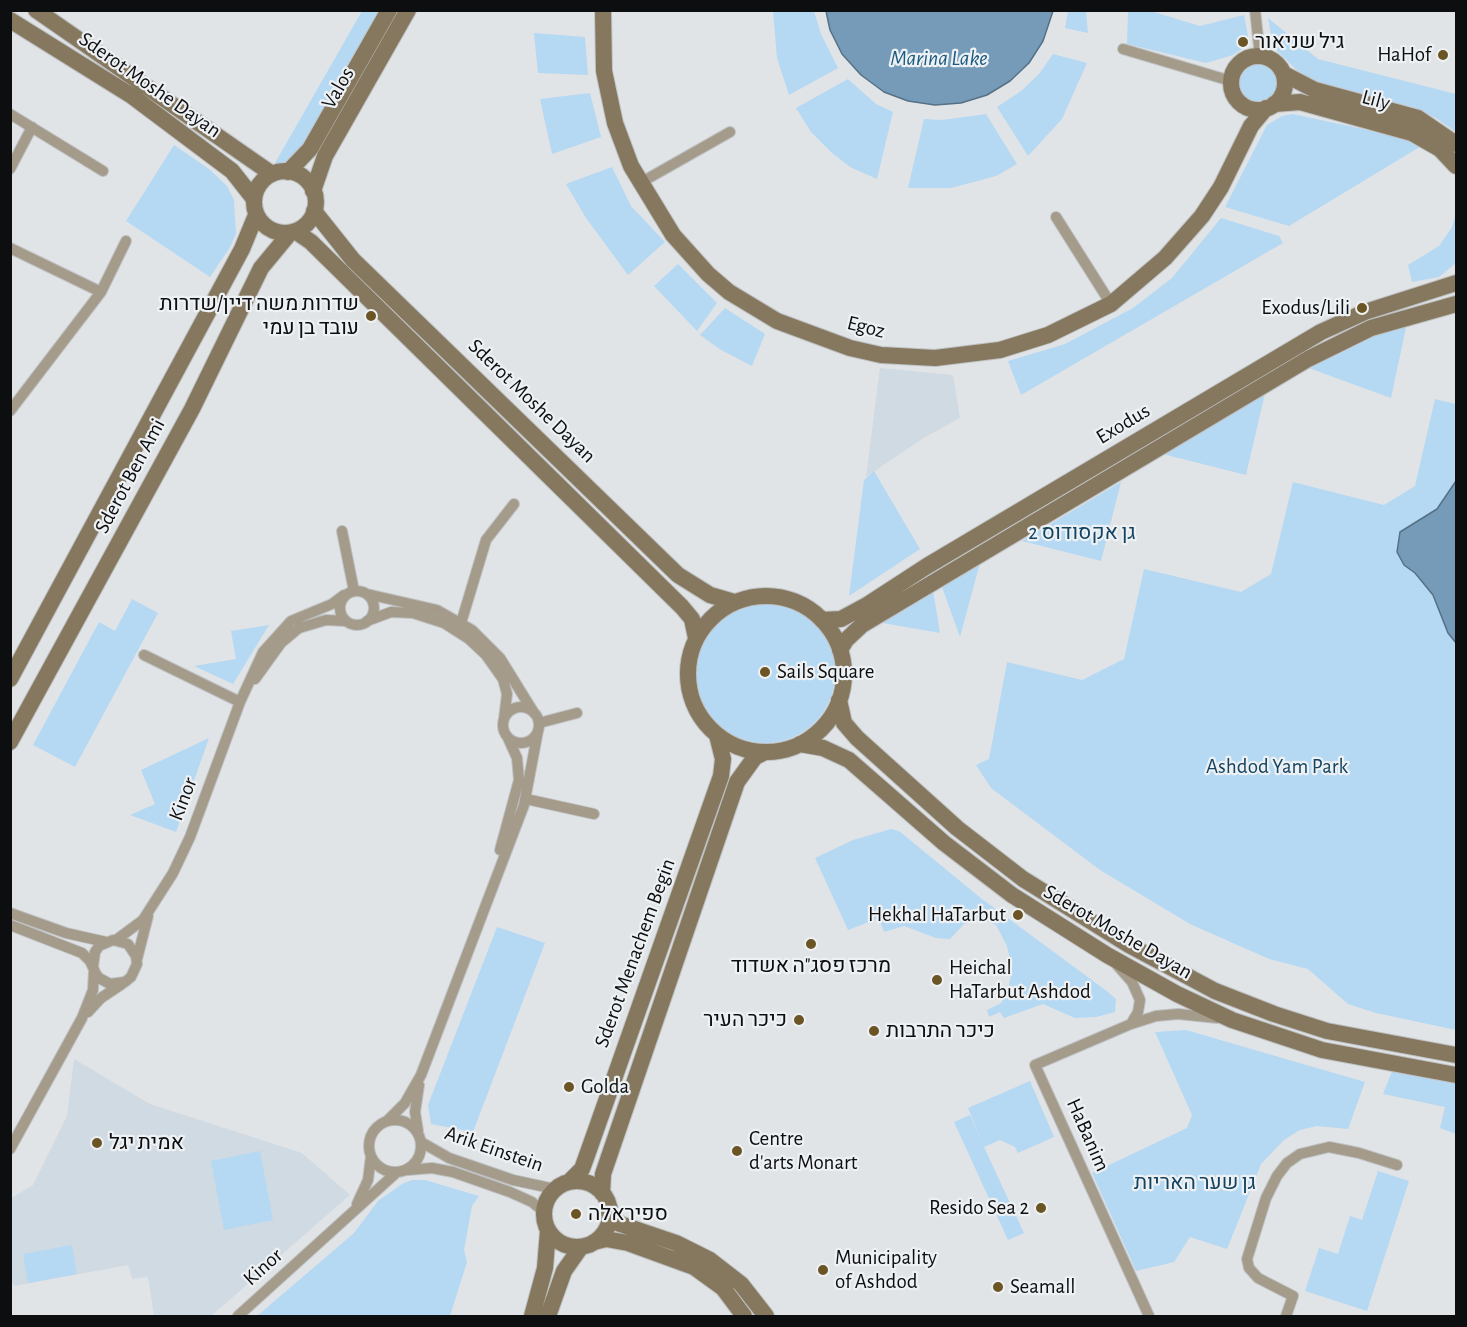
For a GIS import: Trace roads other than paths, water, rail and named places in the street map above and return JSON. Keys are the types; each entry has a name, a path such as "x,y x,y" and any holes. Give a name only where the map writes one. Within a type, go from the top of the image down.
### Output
{"main road":[{"name":"Sderot Moshe Dayan","path":"36,10 280,173 303,178 313,191"},
{"name":"Valos","path":"280,173 310,149 388,10"},
{"name":"Valos","path":"313,191 325,156 408,10"},
{"name":"Egoz","path":"603,10 602,43 610,103 623,147 640,183 673,235 708,274 729,292 777,321 804,333 864,352 907,358 935,358 1000,350 1048,335 1111,304 1147,275 1190,230 1221,187 1238,149 1257,117 1270,106"},
{"name":"Sderot Moshe Dayan","path":"10,20 88,66 232,171 270,230 292,232 311,242 682,608 692,619 696,638"},
{"path":"1260,56 1275,62 1284,74 1284,91 1270,106 1251,108 1238,100 1231,81 1237,66 1243,60 1260,56"},
{"name":"Lily","path":"1284,74 1301,86 1418,118 1456,144"},
{"name":"Egoz","path":"1238,100 1242,120 1238,149"},
{"name":"Lily","path":"1270,106 1300,102 1412,133 1440,149 1456,166"},
{"path":"255,207 260,184 280,173"},
{"path":"292,232 307,224 314,211 313,191"},
{"name":"Sderot Ben Ami","path":"10,679 242,249 255,207"},
{"name":"Sderot Moshe Dayan","path":"314,211 353,260 678,575 720,600 734,602"},
{"name":"Sderot Ben Ami","path":"10,742 192,409 261,268 292,232"},
{"name":"Exodus","path":"822,620 841,619 867,605 927,566 1321,332 1365,312 1456,283"},
{"name":"Exodus","path":"840,650 846,640 861,625 1308,359 1371,328 1456,304"},
{"path":"749,597 781,597 810,609 822,620 833,634 840,650 843,667 839,700 830,718 817,733 800,744 765,752 731,744 717,735 697,711 688,682 690,652 696,638 712,617 734,602 749,597"},
{"name":"Sderot Moshe Dayan","path":"839,700 844,723 857,738 957,828 1023,879 1129,945 1215,991 1298,1022 1358,1038 1456,1055"},
{"name":"Sderot Menachem Begin","path":"563,1185 582,1169 721,776 723,759 717,735"},
{"name":"Sderot Moshe Dayan","path":"800,744 823,748 849,760 944,843 1012,895 1107,955 1176,994 1232,1020 1322,1050 1456,1075"},
{"name":"Sderot Menachem Begin","path":"602,1193 606,1166 737,782 748,765 765,752"},
{"path":"532,1317 545,1268 548,1231 544,1212 547,1199 563,1185 588,1183 602,1193 609,1213 620,1224 676,1243 710,1260 741,1284 766,1317"},
{"path":"548,1317 564,1271 587,1244 606,1230 609,1213"},
{"path":"548,1231 562,1244 587,1244 606,1239 628,1243 694,1267 723,1288 744,1317"}],"street":[{"path":"1255,10 1260,56"},
{"path":"1124,49 1231,81"},
{"path":"10,114 103,171"},
{"path":"10,170 32,127"},
{"path":"640,183 730,132"},
{"path":"1056,217 1111,304"},
{"path":"10,411 101,292 126,240"},
{"path":"10,248 101,292"},
{"path":"461,623 486,540 514,504"},
{"path":"342,531 349,593 340,610 345,621 356,625 391,612 413,613 444,623 469,639 486,655 503,679 507,694 503,727 517,758 519,780 486,903"},
{"path":"349,593 367,594 429,608 461,623 500,658 537,722 526,799 421,1076 405,1103 387,1122 376,1128 371,1136 369,1144 371,1156 380,1167 401,1171 418,1159 420,1138 415,1112 421,1076"},
{"name":"Kinor","path":"111,941 135,928 151,908 186,845 255,665 282,629 291,621 332,604 349,593"},
{"path":"367,594 374,605 367,621"},
{"name":"Kinor","path":"241,700 269,658 290,635 317,621 345,621"},
{"path":"144,655 241,700"},
{"path":"504,719 509,712 520,707 537,722"},
{"path":"537,722 577,713"},
{"path":"508,738 524,743 533,738 537,722"},
{"path":"526,799 594,814"},
{"name":"Kinor","path":"136,961 151,908"},
{"path":"10,913 72,935 111,941 133,949 136,961 135,971 101,998 82,1018"},
{"path":"10,925 76,949 86,956 99,978 110,984 124,982"},
{"path":"11,1148 82,1018 93,990 95,952 111,941"},
{"path":"1107,955 1132,982 1139,995 1140,1006 1131,1024"},
{"name":"HaBanim","path":"1149,1317 1035,1065 1131,1024 1167,1014 1232,1020"},
{"path":"387,1122 399,1120 407,1123 420,1138"},
{"name":"Arik Einstein","path":"420,1138 449,1158 513,1180 563,1185"},
{"path":"1286,1317 1293,1296 1258,1278 1249,1268 1247,1259 1266,1198 1277,1176 1287,1163 1300,1154 1329,1147 1359,1153 1397,1165"},
{"name":"Kinor","path":"342,1223 365,1189 371,1156"},
{"name":"Arik Einstein","path":"401,1171 432,1168 460,1174 510,1191 544,1212"},
{"name":"Kinor","path":"237,1317 342,1223 384,1181 401,1171"}],"water":[{"name":"Marina Lake","path":"826,10 1053,11 1043,41 1029,63 1010,81 987,95 961,103 935,105 908,101 884,92 861,75 842,54 830,30"},
{"path":"1456,481 1456,643 1448,633 1433,595 1415,573 1404,565 1397,552 1400,532 1437,509"}],"place":[{"name":"גיל שניאור","path":"1243,42"},
{"name":"HaHof","path":"1443,55"},
{"name":"Exodus/Lili","path":"1362,308"},
{"name":"שדרות משה דיין/שדרות עובד בן עמי","path":"371,316"},
{"name":"Sails Square","path":"765,672"},
{"name":"Hekhal HaTarbut","path":"1018,915"},
{"name":"מרכז פסג\"ה אשדוד","path":"811,944"},
{"name":"Heichal HaTarbut Ashdod","path":"937,980"},
{"name":"כיכר העיר","path":"799,1020"},
{"name":"כיכר התרבות","path":"874,1031"},
{"name":"Golda","path":"569,1087"},
{"name":"אמית יגל","path":"97,1143"},
{"name":"Centre d'arts Monart","path":"737,1151"},
{"name":"Resido Sea 2","path":"1041,1208"},
{"name":"ספיראלה","path":"576,1214"},
{"name":"Municipality of Ashdod","path":"823,1270"},
{"name":"Seamall","path":"998,1287"}],"park label":[{"name":"גן אקסודוס 2","path":"1082,533"},
{"name":"Ashdod Yam Park","path":"1277,767"},
{"name":"גן שער האריות","path":"1195,1183"}]}
